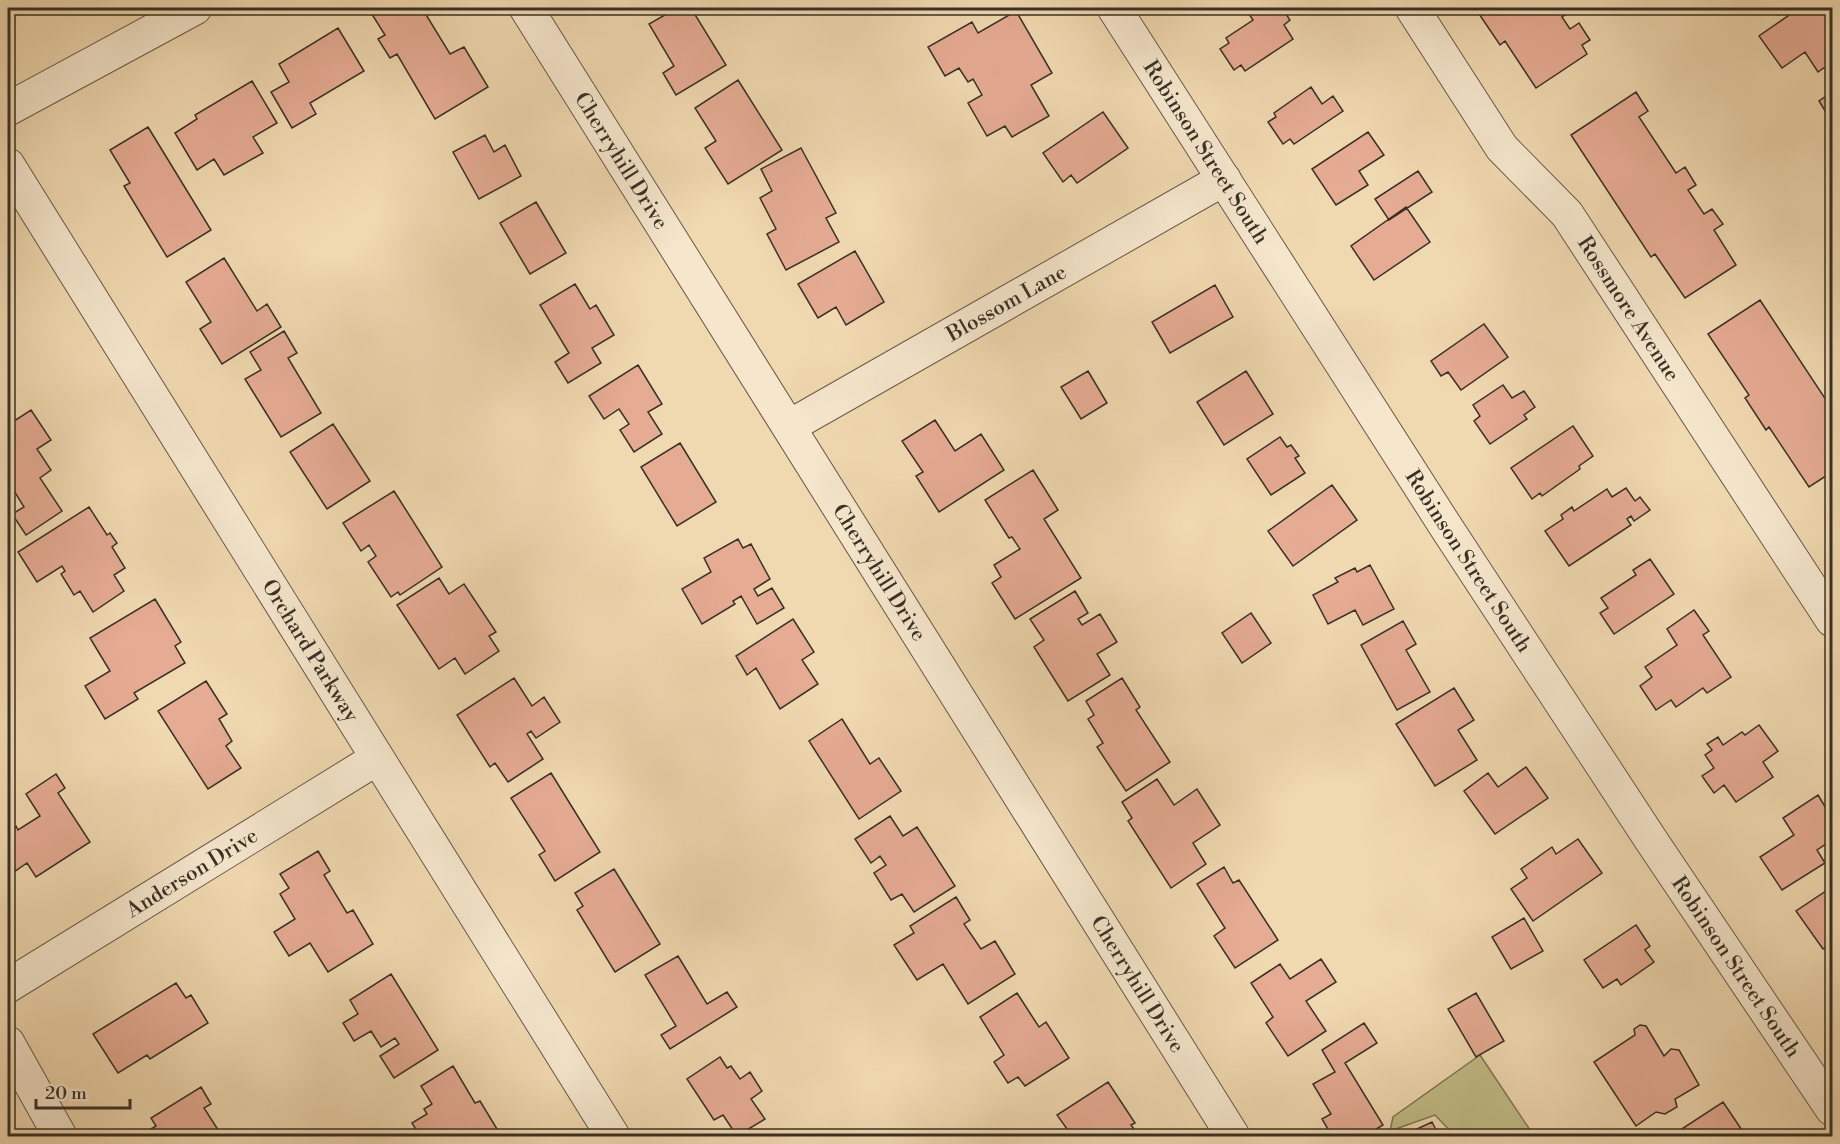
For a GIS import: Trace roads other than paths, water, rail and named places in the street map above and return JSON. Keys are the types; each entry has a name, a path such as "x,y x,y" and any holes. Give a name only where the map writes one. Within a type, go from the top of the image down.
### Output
{"street":[{"path":"8,109 195,8"},
{"name":"Cherryhill Drive","path":"526,8 790,426 1233,1137"},
{"name":"Robinson Street South","path":"1114,8 1446,527 1627,804 1833,1109"},
{"name":"Rossmore Avenue","path":"1412,8 1502,148 1567,214 1833,620"},
{"name":"Orchard Parkway","path":"8,165 613,1137"},
{"name":"Blossom Lane","path":"790,426 1224,179"},
{"name":"Anderson Drive","path":"8,986 376,759"},
{"path":"8,1043 56,1135"}]}
